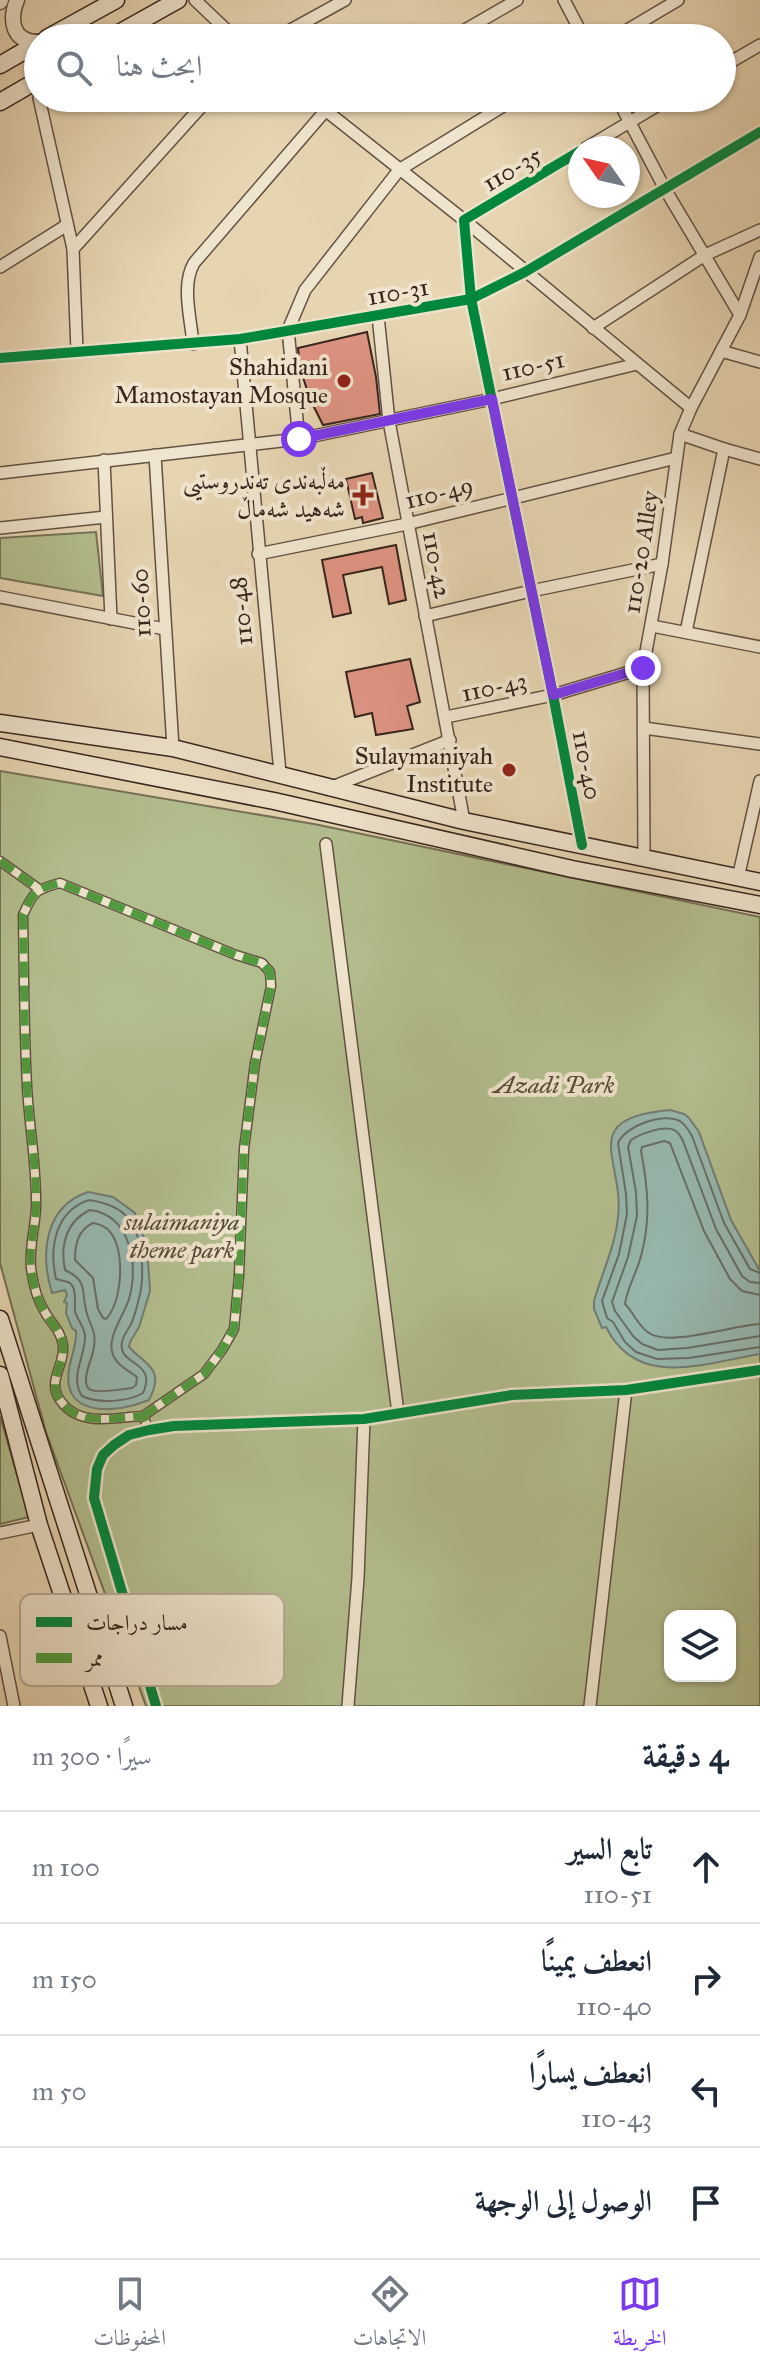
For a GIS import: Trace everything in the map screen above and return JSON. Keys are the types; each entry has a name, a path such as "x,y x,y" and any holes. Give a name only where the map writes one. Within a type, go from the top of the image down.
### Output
{"main road":[{"path":"72,24 116,0"},
{"path":"135,24 178,0"},
{"path":"0,65 24,50"},
{"path":"0,102 24,93"},
{"path":"0,723 173,748 464,821 760,882"},
{"path":"0,747 274,801 572,869 760,905"},
{"path":"676,889 680,865"},
{"path":"0,1319 88,1594"},
{"path":"0,1375 39,1525 62,1594"},
{"path":"92,1686 99,1706"},
{"path":"118,1686 124,1706"}],"street":[{"path":"17,0 11,18 13,28 24,39"},
{"path":"195,0 220,24"},
{"path":"301,24 345,0"},
{"path":"475,24 517,0"},
{"path":"564,0 577,24"},
{"path":"638,24 678,0"},
{"path":"736,59 760,45"},
{"path":"43,112 73,249 77,351"},
{"path":"73,249 196,112"},
{"path":"193,344 187,282 189,271 324,112"},
{"path":"328,112 691,408"},
{"path":"299,439 288,330 305,290 399,170 493,112"},
{"path":"626,112 665,189 740,315"},
{"path":"606,136 646,112"},
{"name":"110-31","path":"0,358 240,339 471,299 525,272 760,132"},
{"name":"110-35","path":"464,220 568,158"},
{"name":"110-40","path":"464,220 471,299 582,845"},
{"path":"0,267 67,225"},
{"path":"593,328 705,255 760,230"},
{"name":"110-20 Alley","path":"644,857 643,668 662,564 680,434 740,315 760,257"},
{"name":"110-42","path":"378,316 389,421 464,821"},
{"name":"110-48","path":"240,339 280,773"},
{"path":"721,351 760,362"},
{"name":"110-51","path":"0,473 299,439 492,399 637,364"},
{"path":"680,434 760,459"},
{"path":"686,632 724,449"},
{"name":"110-60","path":"155,455 173,748"},
{"name":"110-49","path":"258,554 407,524 676,458"},
{"path":"104,460 111,619"},
{"path":"0,528 106,517"},
{"path":"425,616 662,564"},
{"path":"0,597 165,629"},
{"path":"652,626 760,647"},
{"name":"110-43","path":"446,717 553,695 643,668"},
{"path":"644,728 760,744"},
{"path":"332,787 450,740"},
{"path":"738,878 760,781"},
{"path":"326,844 398,1413"},
{"path":"0,861 39,889"},
{"path":"60,883 119,909 262,963 270,972 271,986 255,1063 244,1149 234,1329 204,1374 143,1416 83,1418 64,1406 56,1393 55,1375 63,1343 36,1293 31,1267 36,1208 27,1085 23,915 30,898 39,889 60,883"},
{"path":"123,1594 94,1498 97,1469 103,1455 129,1435 174,1426 364,1419 512,1395 626,1390 760,1370"},
{"path":"590,1706 626,1390"},
{"path":"143,1416 149,1430"},
{"path":"348,1706 358,1578 364,1419"},
{"path":"0,1533 39,1525"},
{"path":"0,1636 4,1677 14,1706"},
{"path":"150,1686 156,1706"}],"green space":[{"path":"96,532 103,596 0,578 0,538"},
{"name":"Azadi Park","path":"0,771 314,824 760,917 760,1706 146,1706 139,1686 284,1686 284,1594 105,1594 46,1432 0,1263"},
{"path":"0,1416 29,1517 0,1524"}],"water":[{"path":"670,1110 684,1114 699,1132 731,1220 760,1271 760,1354 695,1366 654,1366 635,1359 619,1347 606,1327 602,1328 594,1309 618,1217 611,1146 614,1133 623,1122"},
{"path":"88,1192 113,1197 135,1213 147,1246 150,1291 129,1347 152,1369 155,1375 154,1390 149,1400 122,1408 94,1408 74,1397 69,1385 69,1369 76,1331 66,1313 65,1290 52,1293 48,1278 47,1248 54,1220 73,1199"}],"building":[{"path":"367,332 380,414 323,425 310,399 300,368 298,348"},
{"name":"مەڵبەندی تەندروستیی شەهید شەماڵ","path":"372,473 383,518 363,523 362,517 355,519 346,479"},
{"path":"396,545 406,600 389,604 382,567 343,575 351,613 333,617 322,560"},
{"path":"410,659 420,702 407,706 413,729 376,735 372,713 355,717 346,672"}],"marked path":[{"path":"0,861 39,889"},
{"path":"143,1416 204,1374 234,1329 244,1149 255,1063 271,986 270,972 262,963 60,883 36,893 23,915 27,1086 36,1193 32,1274 40,1303 62,1341 63,1354 55,1389 63,1404 80,1416 90,1418 143,1416 149,1430"}],"cycle path":[{"path":"0,358 240,339 471,299 525,272 760,132"},
{"path":"568,158 464,220 471,299 582,845"},
{"path":"123,1594 94,1498 97,1469 103,1455 129,1435 174,1426 364,1419 512,1395 626,1390 760,1370"},
{"path":"150,1686 156,1706"}],"place":[{"name":"Shahidani Mamostayan Mosque","path":"344,381"},
{"name":"مەڵبەندی تەندروستیی شەهید شەماڵ","path":"363,495"},
{"name":"Sulaymaniyah Institute","path":"509,770"}],"route":[{"path":"299,439 492,399 553,695 643,668"}],"park label":[{"name":"sulaimaniya theme park","path":"182,1236"}]}
